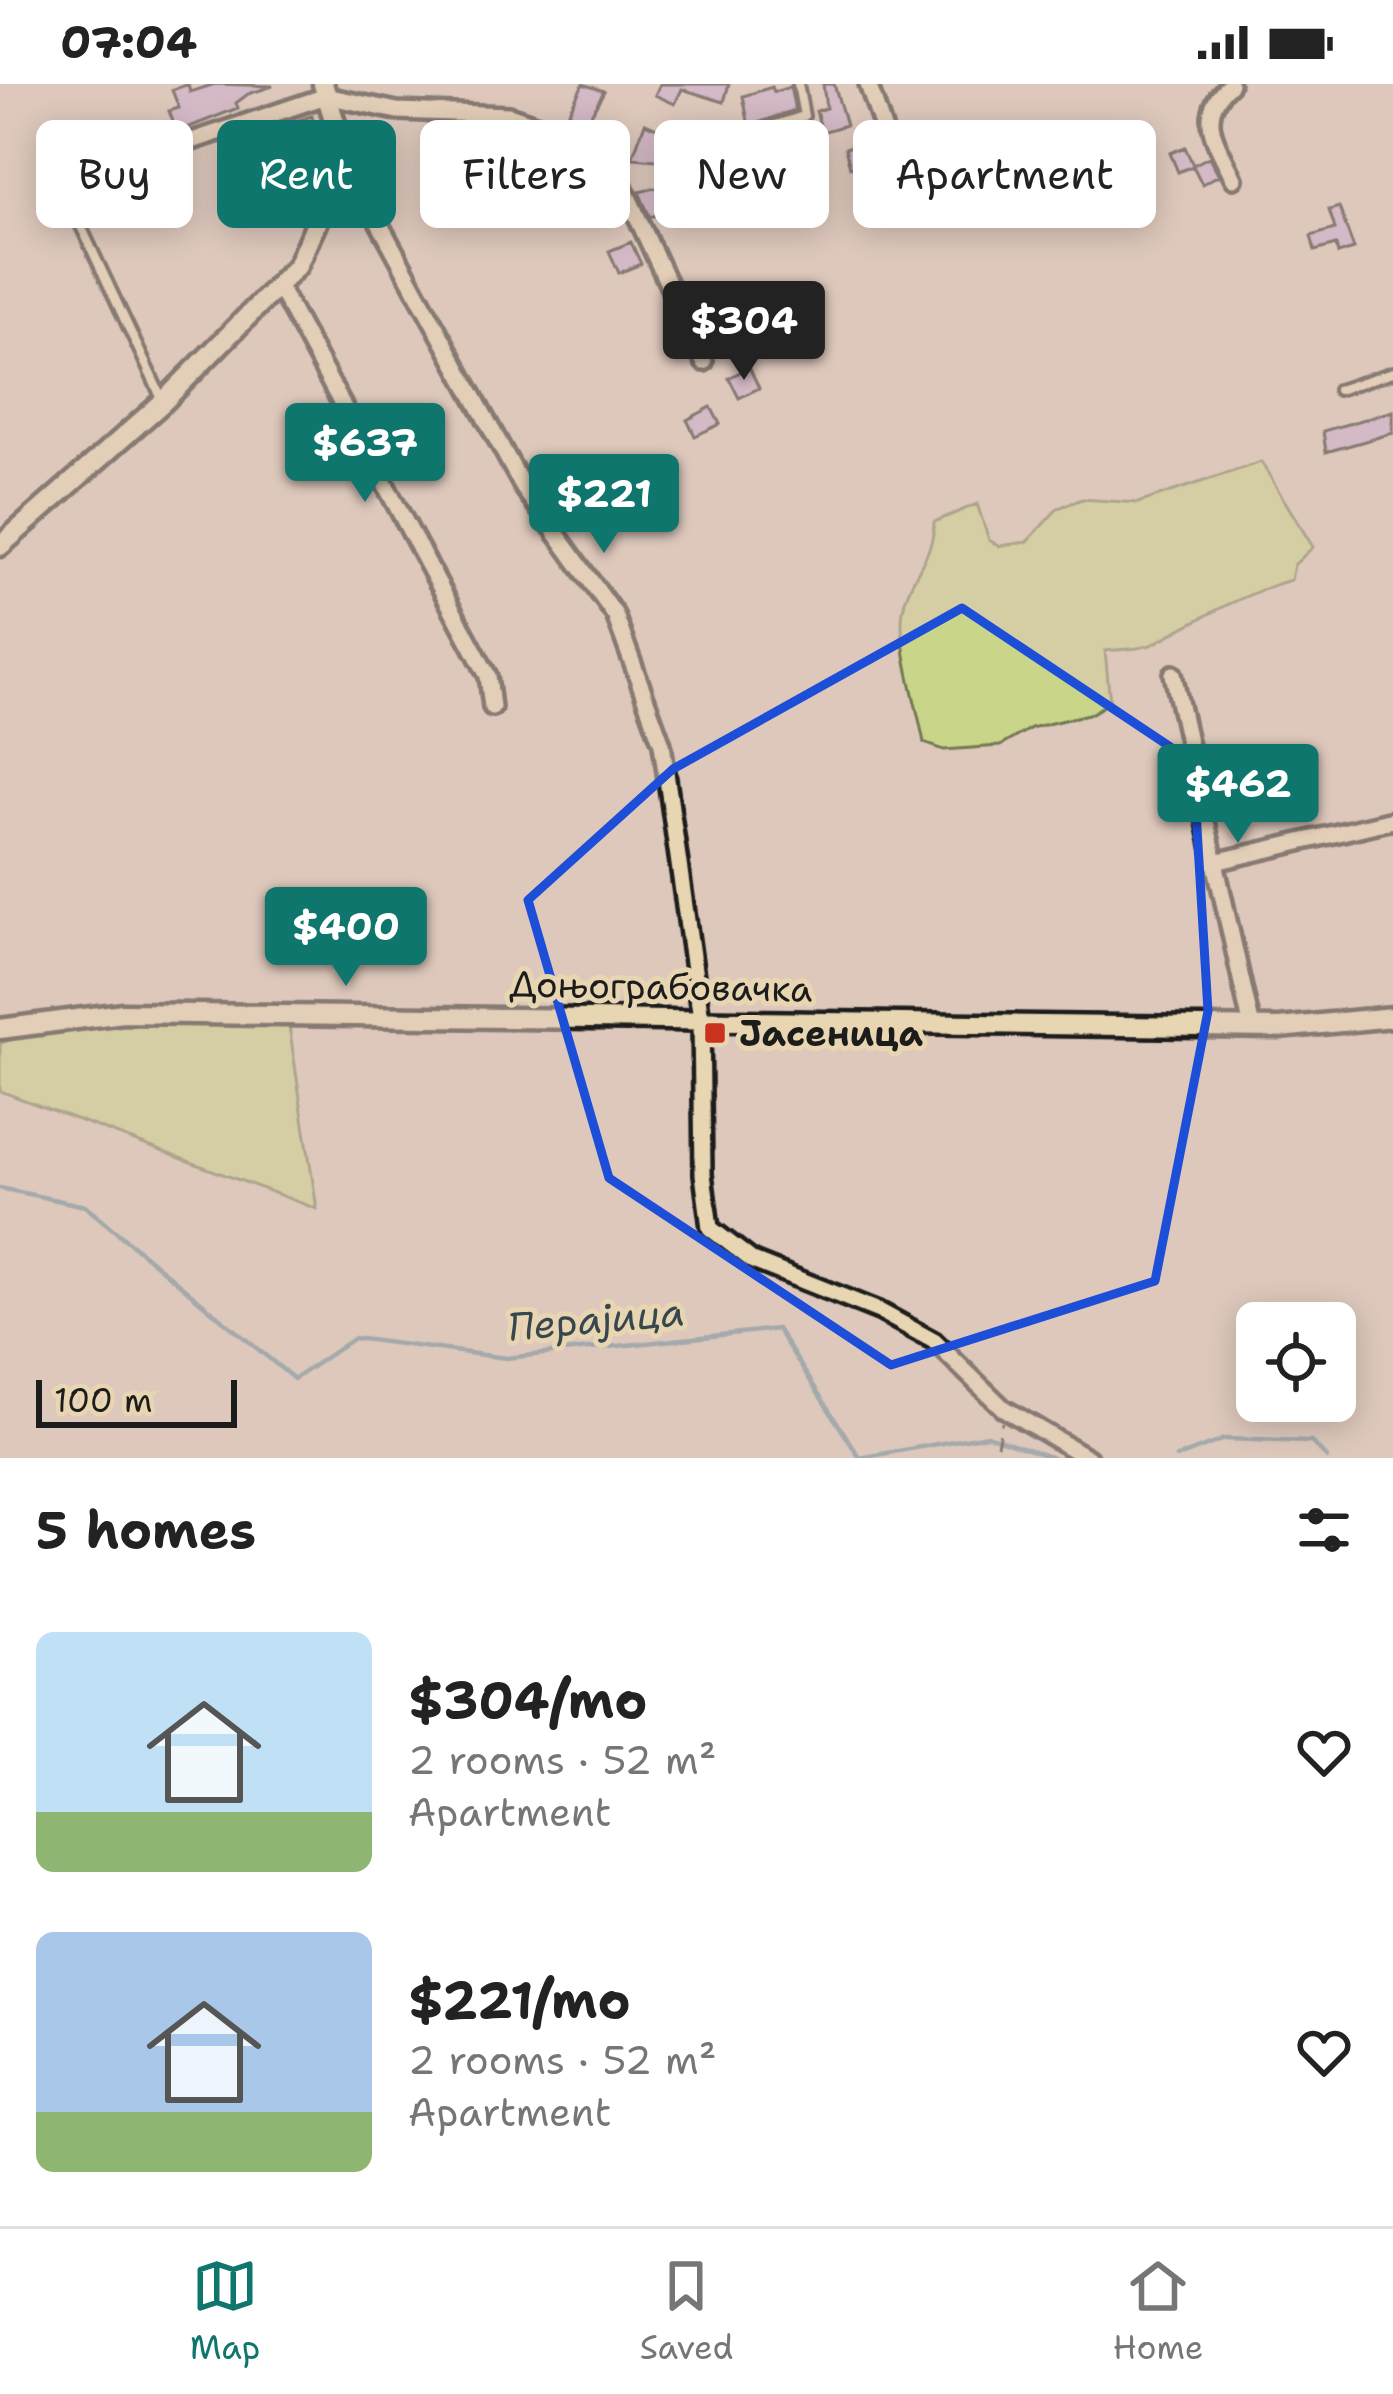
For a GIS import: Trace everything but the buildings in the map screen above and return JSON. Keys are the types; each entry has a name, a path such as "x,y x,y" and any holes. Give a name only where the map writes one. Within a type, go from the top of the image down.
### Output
{"street":[{"path":"868,84 880,120"},
{"path":"1230,84 1208,111 1207,123 1234,179"},
{"path":"324,90 332,120"},
{"path":"193,141 324,90 397,111 508,116 608,163 626,189 704,362"},
{"path":"0,546 164,402 280,289 316,228"},
{"path":"382,228 523,487 615,616 662,744 701,1019 704,1198 710,1228 752,1261 879,1312 934,1341 1003,1408 1088,1458"},
{"path":"280,289 488,676 492,706"},
{"path":"1173,674 1252,1028"},
{"path":"1215,862 1393,820"},
{"name":"Доњограбовачка","path":"0,1029 123,1013 1252,1028 1393,1018"}],"lane":[{"path":"791,120 804,116 798,84"},
{"path":"82,228 164,402"},
{"path":"1338,390 1393,372"}],"path":[{"path":"997,1445 1002,1423"}],"highlighted area":[{"path":"962,608 1193,762 1208,1011 1155,1281 891,1365 609,1178 528,900 673,769"}],"green space":[{"path":"1261,462 1313,547 1294,565 1291,580 1238,600 1148,646 1105,651 1110,702 1092,713 1031,728 1000,746 944,750 924,743 902,624 906,598 930,546 934,522 977,504 989,540 999,546 1027,542 1058,508 1082,499 1138,503"},
{"path":"145,1020 289,1026 317,1209 0,1091 0,1043 30,1034"}],"waterway":[{"name":"Перајица","path":"0,1188 85,1206 294,1379 354,1338 506,1358 777,1329 860,1458 987,1435 1053,1458"},
{"name":"Перајица","path":"1176,1458 1224,1439 1311,1442 1327,1458"}],"place":[{"name":"Јасеница","path":"715,1033"}]}
